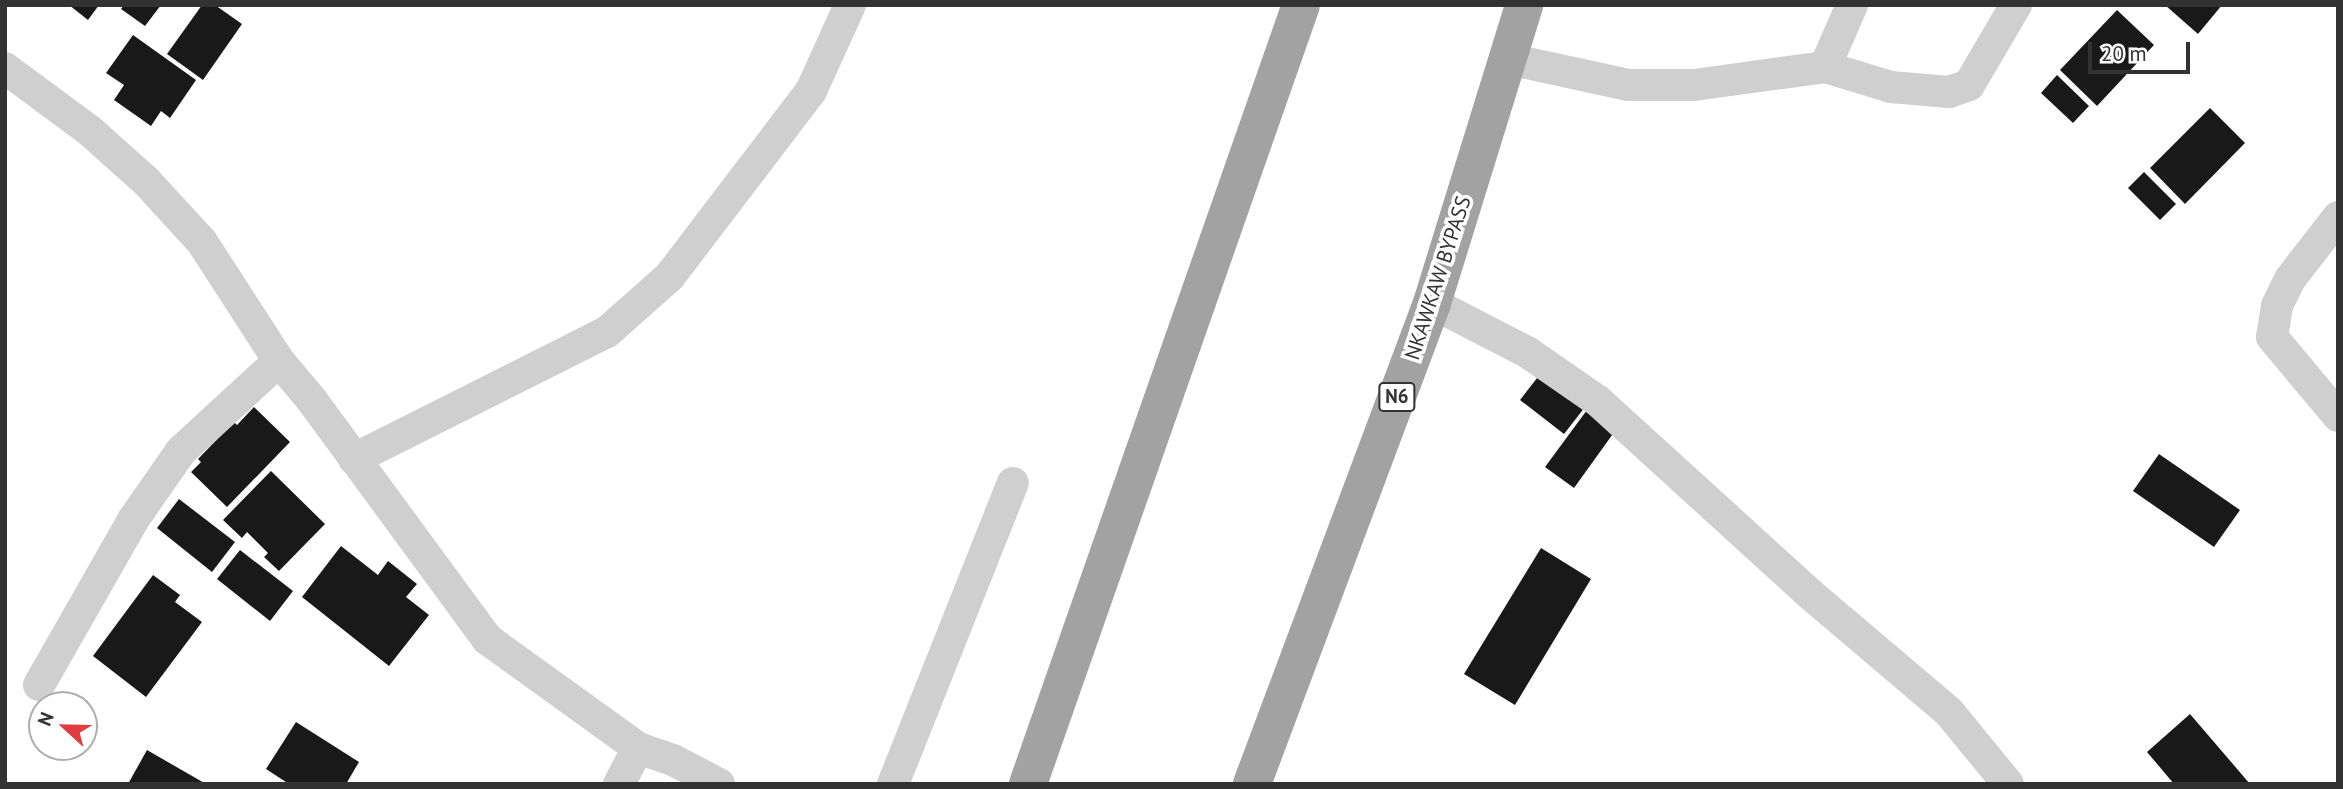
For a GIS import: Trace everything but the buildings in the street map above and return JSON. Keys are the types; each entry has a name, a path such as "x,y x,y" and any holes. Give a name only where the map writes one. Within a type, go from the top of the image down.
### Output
{"highway":[{"path":"1028,784 1301,5"},
{"name":"NKAWKAW BYPASS","path":"1252,784 1432,303 1524,5"}],"street":[{"path":"354,458 607,332 670,276 811,91 850,5"},
{"path":"1825,67 1852,5"},
{"path":"1508,59 1628,85 1694,85 1825,67 1891,87 1949,92 1969,85 2016,5"},
{"path":"7,74 90,131 155,191 202,242 279,361 487,639 638,748 673,760 719,784"},
{"path":"2338,217 2290,279 2277,306 2272,337 2338,416"},
{"path":"1432,303 1527,352 1598,401 1810,594 1949,712 2008,784"},
{"path":"38,685 133,520 181,451 279,361"},
{"path":"893,784 1013,483"},
{"path":"619,784 638,748"}]}
